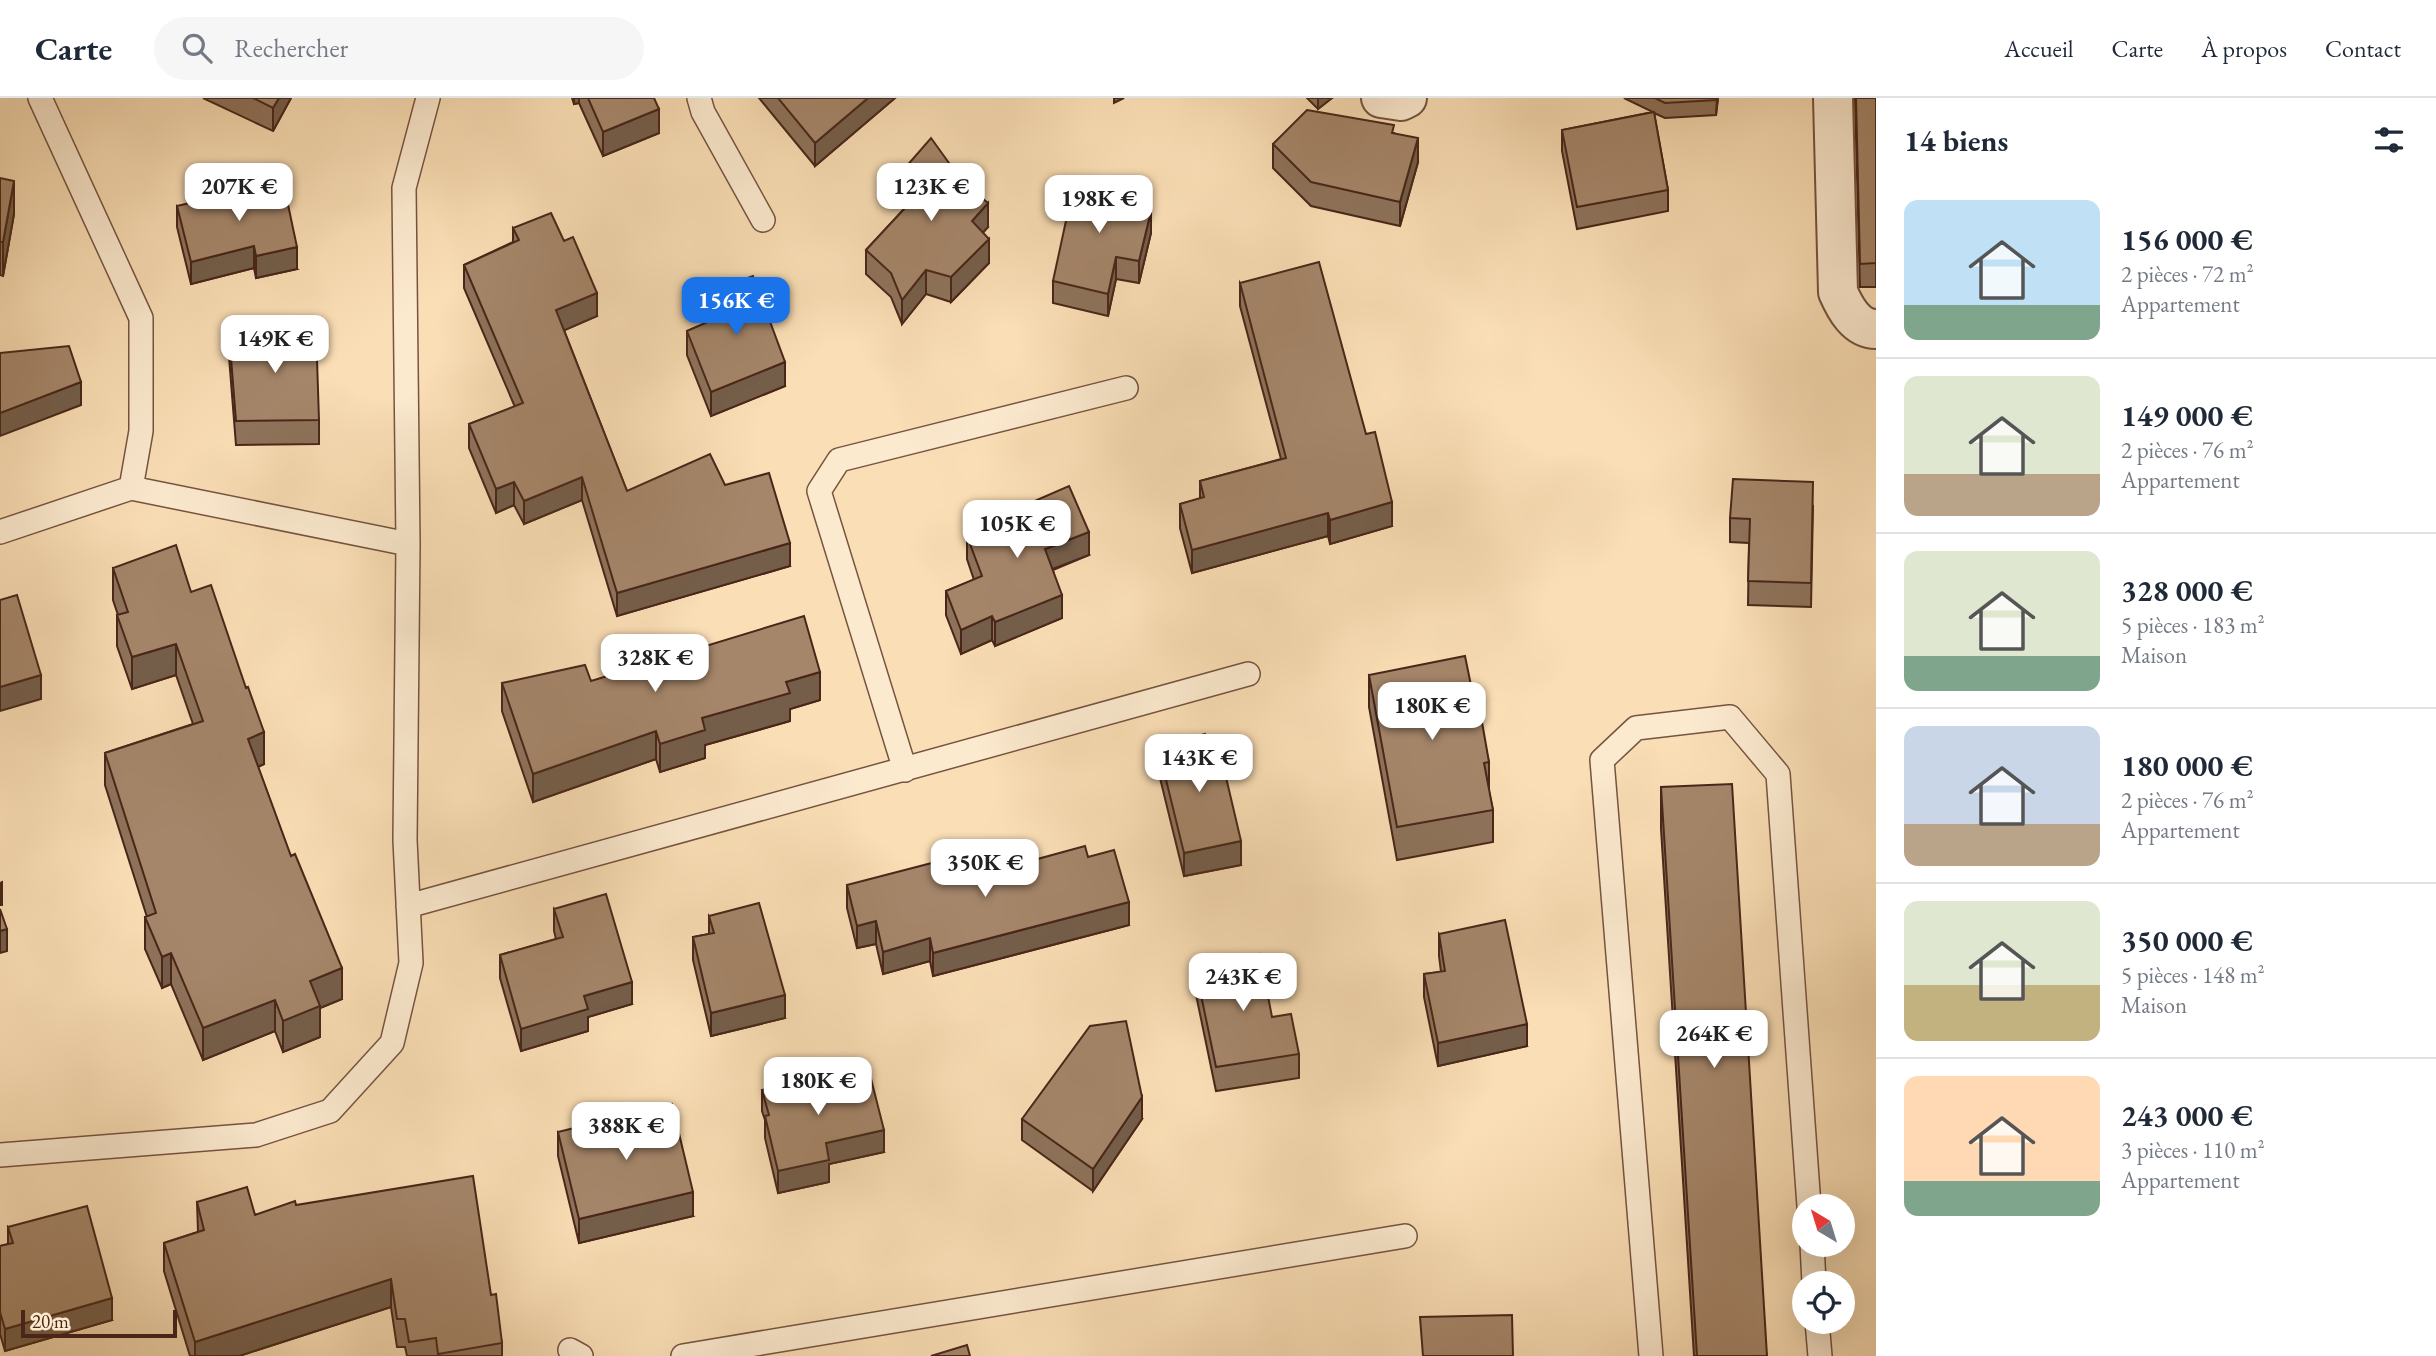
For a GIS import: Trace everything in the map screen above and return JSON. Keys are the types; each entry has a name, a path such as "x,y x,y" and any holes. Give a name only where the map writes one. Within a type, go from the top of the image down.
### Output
{"street":[{"path":"1381,98 1401,101 1407,98"},
{"path":"1833,98 1838,292 1848,314 1869,329 1876,329"}],"lane":[{"path":"40,98 141,318 141,431 131,488"},
{"path":"0,1155 256,1135 330,1111 392,1043 411,963 405,840 408,544 404,188 428,98"},
{"path":"699,98 703,112 763,220"},
{"path":"905,770 819,491 839,460 1126,388"},
{"path":"0,532 131,488 408,544"},
{"path":"408,906 1248,674"},
{"path":"1651,1356 1602,760 1636,727 1730,716 1778,774 1808,1194"},
{"path":"683,1356 1405,1236"},
{"path":"1818,1334 1819,1356"}],"building":[{"path":"253,98 279,98 273,108"},
{"path":"588,98 654,98 659,109 603,132"},
{"path":"778,98 868,98 815,143"},
{"path":"1655,98 1717,98 1665,103"},
{"path":"1856,98 1876,98 1876,263 1860,264"},
{"path":"1307,110 1394,125 1392,133 1418,138 1400,202 1311,182 1273,144"},
{"path":"1654,112 1668,190 1577,207 1562,130"},
{"path":"931,138 962,181 988,203 972,221 989,239 951,277 926,270 902,300 891,273 866,250 918,194 898,176"},
{"path":"0,178 14,181 3,242 0,242"},
{"path":"1075,179 1138,191 1134,208 1151,211 1139,261 1116,257 1108,294 1053,281"},
{"path":"283,181 297,247 256,256 254,246 191,262 177,206"},
{"path":"551,213 564,241 573,237 597,293 556,310 627,491 710,454 725,485 769,473 790,543 617,593 582,477 524,501 514,482 496,489 469,424 523,403 464,265 519,240 513,228"},
{"path":"1319,262 1366,434 1375,432 1392,502 1330,520 1328,513 1192,550 1180,504 1204,497 1200,481 1286,458 1240,283"},
{"path":"753,276 785,362 711,392 687,331 719,317 709,292"},
{"path":"316,329 319,420 236,421 229,333"},
{"path":"69,346 81,382 0,413 0,353"},
{"path":"1733,479 1813,482 1811,583 1748,581 1750,519 1730,518"},
{"path":"1069,486 1089,532 1045,549 1062,595 995,622 992,616 961,630 946,591 982,576 967,536 1010,520 1007,513"},
{"path":"176,545 191,592 211,585 264,732 248,739 291,856 295,854 342,968 310,981 320,1006 283,1021 275,1000 203,1028 171,953 162,957 145,917 156,913 105,753 203,721 176,644 132,657 117,615 128,612 113,568"},
{"path":"17,595 41,675 0,687 0,600"},
{"path":"804,616 820,672 786,682 790,693 702,718 705,730 660,744 656,731 533,774 502,683 585,665 591,681"},
{"path":"1465,656 1475,705 1479,705 1489,762 1484,763 1493,810 1397,827 1369,675"},
{"path":"1205,734 1216,758 1221,756 1241,841 1184,853 1158,747"},
{"path":"1732,784 1767,1356 1697,1356 1661,787"},
{"path":"1085,846 1088,857 1114,850 1129,902 933,953 930,938 883,952 876,921 857,926 847,885 951,858 957,881"},
{"path":"606,894 632,982 584,996 588,1009 521,1029 500,955 563,937 554,909"},
{"path":"759,903 785,995 711,1013 693,937 714,933 709,916"},
{"path":"0,909 7,929 0,931"},
{"path":"1505,920 1527,1024 1438,1043 1424,974 1445,971 1439,934"},
{"path":"1260,954 1272,1017 1291,1014 1299,1054 1216,1067 1195,966"},
{"path":"1126,1021 1142,1097 1093,1169 1022,1119 1090,1026"},
{"path":"833,1073 836,1083 870,1075 884,1130 826,1143 829,1160 778,1171 762,1090"},
{"path":"672,1104 693,1192 579,1219 558,1132"},
{"path":"473,1176 491,1295 496,1294 502,1343 438,1354 436,1338 409,1342 405,1319 397,1319 391,1279 195,1342 164,1243 204,1230 197,1202 247,1187 255,1215 295,1201 296,1205"},
{"path":"87,1206 112,1298 5,1329 0,1312 0,1246 13,1243 8,1227"},
{"path":"1512,1315 1513,1356 1423,1356 1420,1317"},
{"path":"967,1345 970,1356 931,1356"}]}
